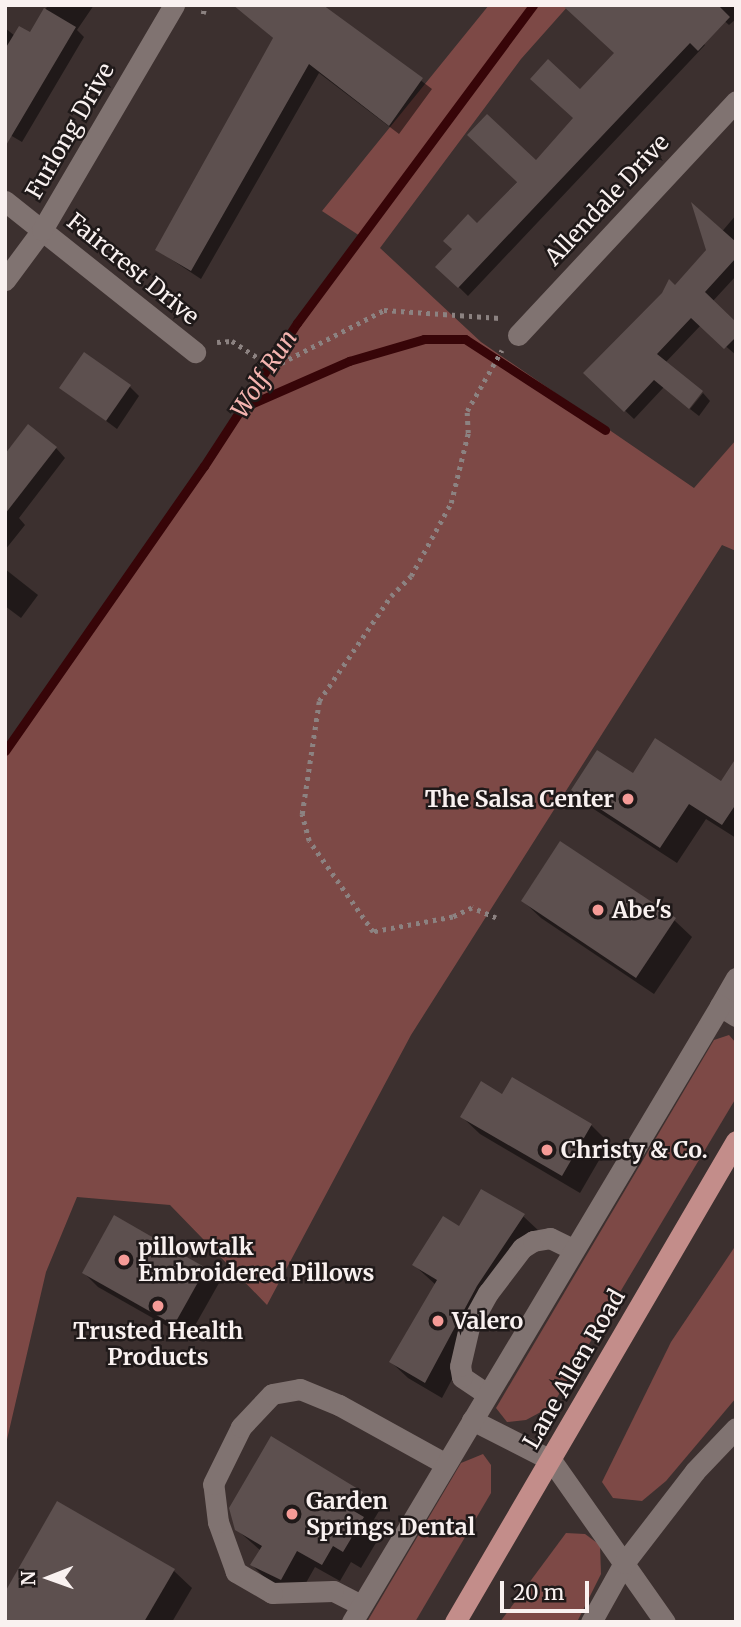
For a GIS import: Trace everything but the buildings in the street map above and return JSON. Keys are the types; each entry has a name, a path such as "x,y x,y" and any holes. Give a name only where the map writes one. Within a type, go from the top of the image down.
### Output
{"main road":[{"name":"Lane Allen Road","path":"455,1622 736,1141"}],"street":[{"name":"Furlong Drive","path":"5,280 42,230 174,5"},
{"name":"Allendale Drive","path":"518,335 736,101"},
{"name":"Faircrest Drive","path":"5,201 195,352"},
{"path":"446,1464 339,1405 300,1389 272,1394 241,1427 213,1485 218,1522 236,1572 272,1592 333,1591 356,1614 446,1464 573,1249 728,1011 736,978"},
{"path":"487,1394 462,1377 460,1366 469,1327 488,1293 509,1263 533,1241 550,1238 573,1249"},
{"path":"472,1420 551,1460 665,1622"},
{"path":"591,1622 624,1563 695,1471 736,1428"}],"path":[{"path":"203,14 205,5"},
{"path":"219,341 232,341 261,360 281,363 384,310 499,317 518,335"},
{"path":"496,918 472,908 453,917 373,932 309,841 302,814 319,701 385,604 411,576 451,503 468,433 467,411 499,354"}],"shaded area":[{"path":"489,5 569,5 521,59 380,248 481,342 694,488 736,440 736,551 722,545 411,1035 267,1305 170,1205 77,1197 46,1272 5,1448 5,750 360,236 322,211"},
{"path":"729,1035 736,1043 736,1098 552,1406 526,1420 507,1422 496,1408 714,1040"},
{"path":"736,1245 736,1398 666,1481 642,1501 613,1498 602,1482 671,1342"},
{"path":"483,1454 491,1465 491,1493 415,1622 367,1622 461,1463"},
{"path":"566,1533 585,1534 600,1545 601,1574 577,1622 500,1622"}],"waterway":[{"name":"Wolf Run","path":"5,751 204,466 297,323 533,5"},
{"path":"244,407 349,361 424,339 465,339 605,430"}],"place":[{"name":"The Salsa Center","path":"628,799"},
{"name":"Abe's","path":"598,910"},
{"name":"Christy & Co.","path":"547,1150"},
{"name":"pillowtalk Embroidered Pillows","path":"124,1260"},
{"name":"Trusted Health Products","path":"158,1306"},
{"name":"Valero","path":"438,1321"},
{"name":"Garden Springs Dental","path":"292,1514"}]}
